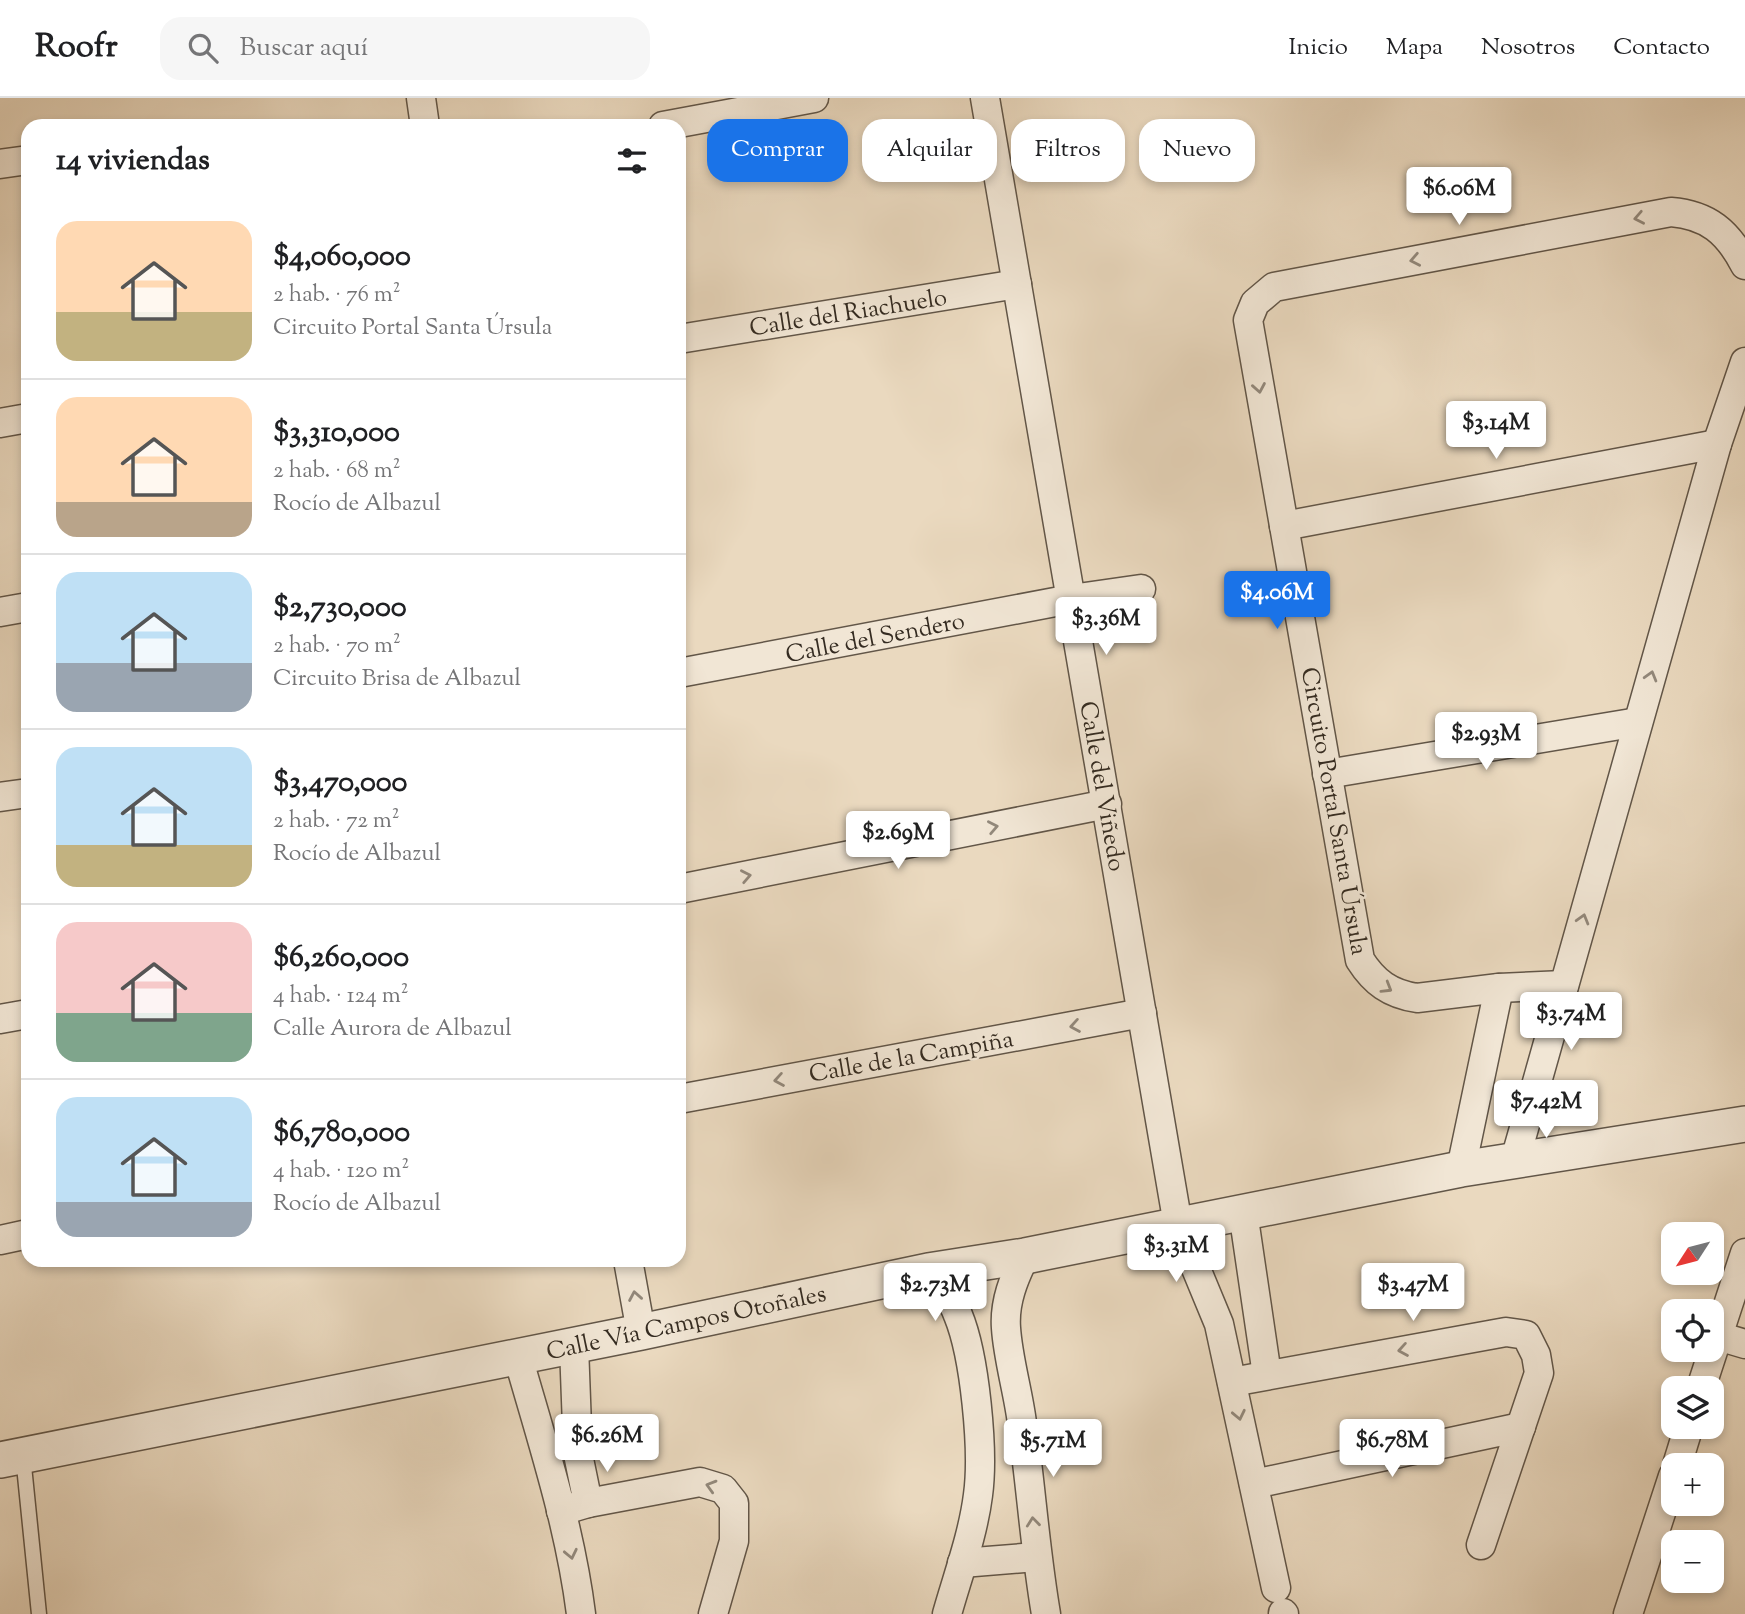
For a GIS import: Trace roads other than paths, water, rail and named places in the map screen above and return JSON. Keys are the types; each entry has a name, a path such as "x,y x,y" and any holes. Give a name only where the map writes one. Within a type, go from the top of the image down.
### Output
{"street":[{"path":"421,98 424,119"},
{"path":"686,122 814,98"},
{"name":"Calle del Viñedo","path":"985,98 1178,1225 1219,1324 1281,1605"},
{"path":"0,164 21,161"},
{"name":"Circuito Portal Santa Úrsula","path":"1564,985 1499,988 1417,998 1389,990 1371,977 1360,960 1248,320 1255,303 1275,287 1671,212 1688,213 1705,220 1722,232 1736,248 1745,265"},
{"name":"Calle del Riachuelo","path":"686,338 1017,284"},
{"path":"1515,1160 1717,444 1745,362"},
{"path":"0,423 21,419"},
{"path":"1284,526 1717,444"},
{"name":"Calle del Sendero","path":"686,672 1071,599 1141,589"},
{"path":"0,612 21,608"},
{"path":"1327,774 1638,722"},
{"path":"0,797 21,794"},
{"path":"686,888 1107,804"},
{"path":"1461,1169 1499,988"},
{"name":"Calle de la Campiña","path":"686,1098 1142,1013"},
{"path":"0,1019 21,1015"},
{"name":"Calle Vía Campos Otoñales","path":"12,1458 573,1346 928,1271 1025,1256 1461,1169 1745,1124"},
{"path":"1243,1212 1267,1375"},
{"path":"0,1240 21,1236"},
{"path":"1724,1322 1740,1286 1745,1253"},
{"path":"1025,1256 1014,1278 1007,1302 1006,1327 1022,1423 1036,1557 1046,1614"},
{"path":"629,1267 641,1332"},
{"path":"928,1271 945,1291 958,1313 966,1337 979,1430 978,1494 947,1614"},
{"path":"1232,1382 1506,1332 1526,1335 1536,1355 1539,1374 1481,1545"},
{"path":"1724,1338 1745,1344"},
{"path":"573,1346 578,1454 588,1503"},
{"path":"518,1357 561,1511 578,1586 581,1614"},
{"path":"979,1430 1022,1423"},
{"path":"1254,1484 1521,1427"},
{"path":"561,1511 588,1503 700,1482 723,1489 734,1503 734,1541 713,1614"},
{"path":"1628,1614 1661,1513"},
{"path":"962,1563 1036,1557"}],"lane":[{"path":"12,1458 39,1614"}]}
